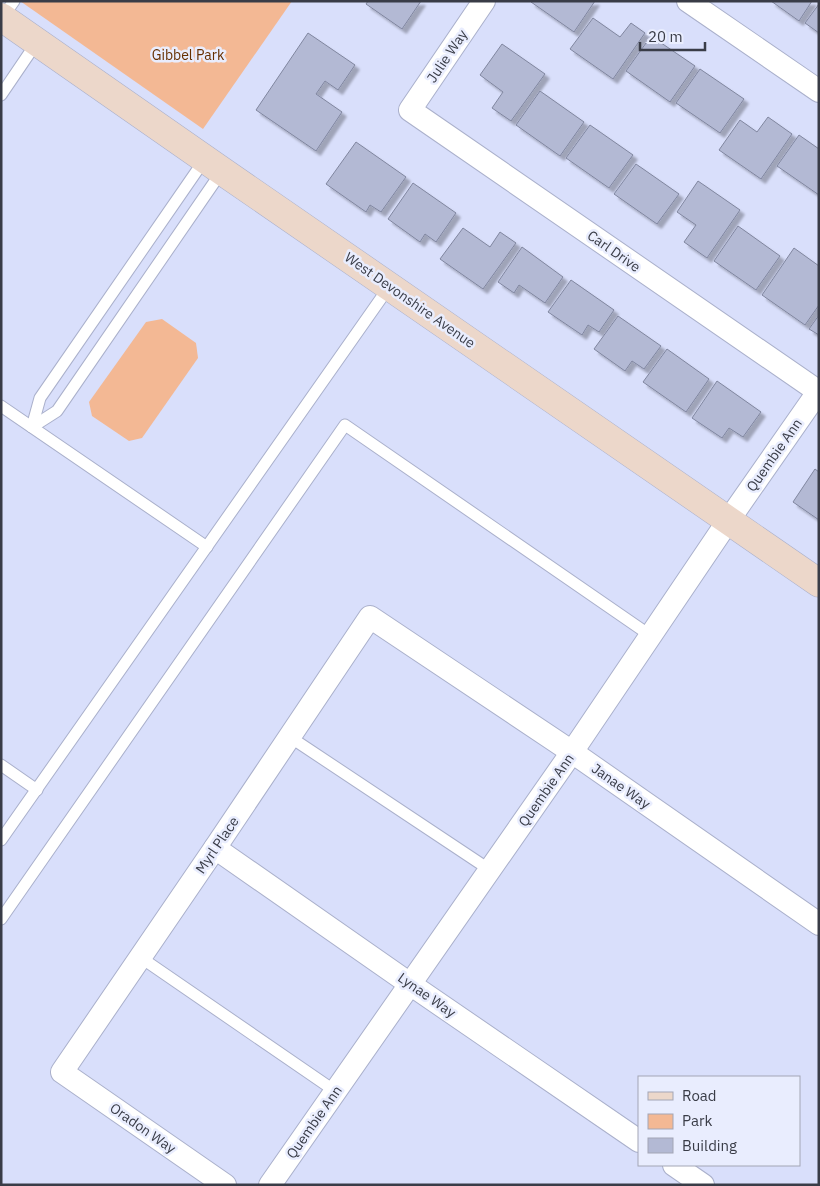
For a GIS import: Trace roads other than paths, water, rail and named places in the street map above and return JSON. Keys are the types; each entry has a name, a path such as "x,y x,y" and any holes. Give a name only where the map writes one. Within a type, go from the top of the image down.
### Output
{"street":[{"name":"Julie Way","path":"410,110 484,1"},
{"path":"688,1 819,91"},
{"name":"West Devonshire Avenue","path":"5,14 37,42 819,583"},
{"name":"Carl Drive","path":"410,110 819,392"},
{"name":"Quembie Ann","path":"270,1185 572,752 728,521 819,392"},
{"name":"Myrl Place","path":"62,1072 290,738 370,617"},
{"name":"Janae Way","path":"370,617 572,752 819,924"},
{"name":"Lynae Way","path":"215,848 638,1140"},
{"name":"Oradon Way","path":"62,1072 225,1185"},
{"path":"675,1166 703,1185"}],"lane":[{"path":"1,95 37,42"},
{"path":"32,427 40,398 160,224 214,165"},
{"path":"32,427 57,411 177,236 214,165"},
{"path":"160,224 177,236"},
{"path":"118,286 135,298"},
{"path":"1,840 390,286"},
{"path":"1,406 207,547"},
{"path":"1,919 345,425 651,636"},
{"path":"290,738 490,870"},
{"path":"1,765 37,790"},
{"path":"140,957 335,1091"}],"park label":[{"name":"Gibbel Park","path":"188,55"}]}
